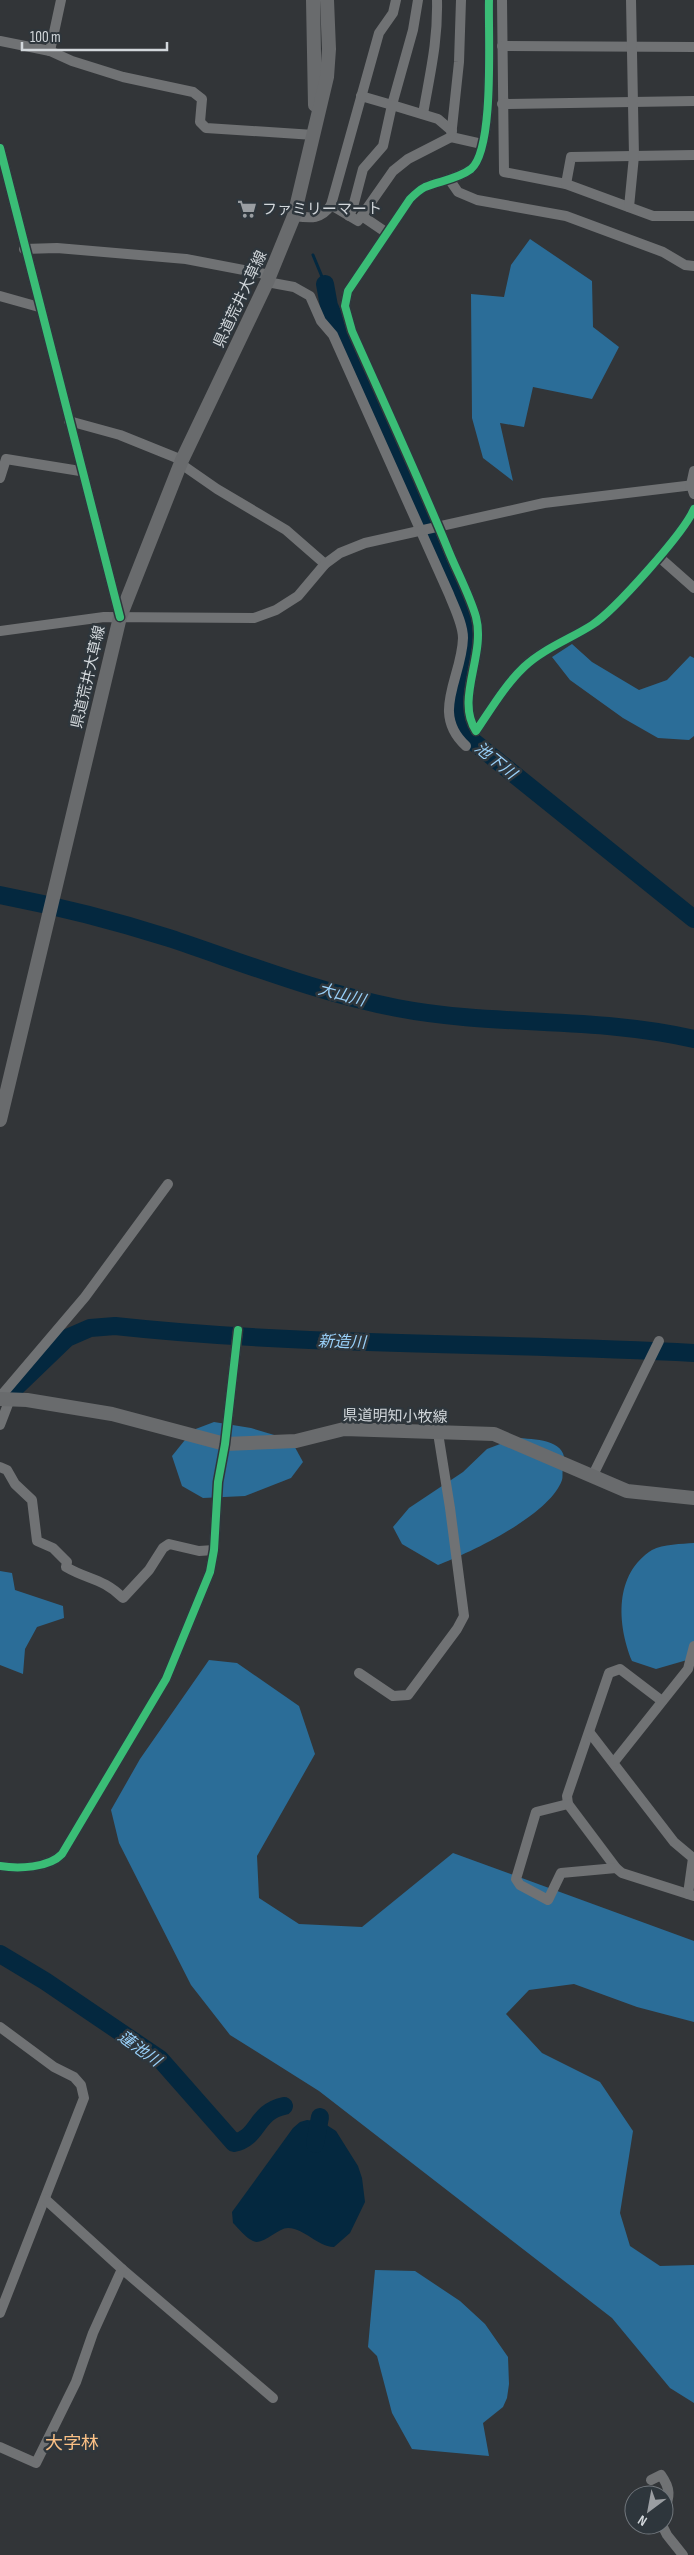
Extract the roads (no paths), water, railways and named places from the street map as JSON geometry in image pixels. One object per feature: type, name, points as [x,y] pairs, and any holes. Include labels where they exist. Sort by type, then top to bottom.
[{"type":"main road","name":"県道荒井大草線","points":[[313,0],[315,128]]},
{"type":"main road","name":"県道荒井大草線","points":[[0,1120],[120,617],[181,462],[268,278],[294,216],[327,77],[329,50],[327,0]]},
{"type":"main road","name":"県道明知小牧線","points":[[3,1398],[28,1400],[112,1414],[225,1444],[296,1441],[344,1430],[494,1434],[627,1491],[694,1498]]},
{"type":"street","points":[[50,51],[61,0]]},
{"type":"street","points":[[294,216],[316,218],[325,214],[331,206],[379,33],[393,13],[396,0]]},
{"type":"street","points":[[349,216],[363,169],[383,146],[392,105],[413,30],[418,0]]},
{"type":"street","points":[[423,114],[433,70],[438,24],[437,0]]},
{"type":"street","points":[[452,134],[459,62],[462,0]]},
{"type":"street","points":[[488,0],[488,104],[480,156],[471,169],[422,188],[410,199],[348,291],[345,306],[352,331],[439,527],[475,616],[479,635],[467,707],[470,721],[476,731],[508,684],[525,666],[555,645],[593,624],[659,556],[689,521],[694,509]]},
{"type":"street","points":[[502,0],[504,172],[566,184],[652,216],[694,216]]},
{"type":"street","points":[[628,207],[634,156],[631,0]]},
{"type":"street","points":[[0,41],[50,51],[72,61],[123,77],[192,92],[202,99],[200,122],[206,128],[315,128]]},
{"type":"street","points":[[502,46],[694,47]]},
{"type":"street","points":[[361,96],[438,119],[452,134],[482,144]]},
{"type":"street","points":[[502,104],[694,101]]},
{"type":"street","points":[[331,206],[358,221],[393,171],[408,159],[452,134]]},
{"type":"street","points":[[0,148],[80,471],[120,617]]},
{"type":"street","points":[[566,184],[571,157],[694,156]]},
{"type":"street","points":[[449,179],[458,192],[477,200],[566,216],[663,252],[685,265],[694,266]]},
{"type":"street","points":[[362,216],[387,233]]},
{"type":"street","points":[[24,249],[57,248],[186,259],[268,278],[294,287],[310,296],[321,321],[333,335],[449,594],[463,638],[451,696],[449,720],[454,733],[466,746]]},
{"type":"street","points":[[0,296],[39,307]]},
{"type":"street","points":[[69,421],[120,435],[181,462],[216,489],[286,530],[325,564]]},
{"type":"street","points":[[0,478],[3,458],[80,471]]},
{"type":"street","points":[[0,632],[95,618],[254,618],[276,610],[298,596],[325,564],[340,554],[365,543],[544,503],[693,488],[694,471]]},
{"type":"street","points":[[659,556],[694,588]]},
{"type":"street","points":[[0,1425],[3,1398],[85,1297],[168,1184]]},
{"type":"street","points":[[0,1866],[17,1867],[41,1864],[56,1860],[62,1854],[174,1664],[210,1572],[214,1550],[218,1482],[225,1444],[238,1330]]},
{"type":"street","points":[[592,1477],[660,1341]]},
{"type":"street","points":[[359,1673],[393,1696],[408,1695],[446,1645],[464,1616],[438,1433]]},
{"type":"street","points":[[0,1468],[7,1470],[15,1484],[32,1500],[37,1541],[62,1556],[67,1562],[66,1567],[80,1576],[103,1581],[123,1598],[149,1570],[163,1548],[169,1544],[199,1550],[214,1550]]},
{"type":"street","points":[[614,1762],[662,1701],[691,1670],[694,1646]]},
{"type":"street","points":[[590,1733],[674,1842],[693,1858],[691,1895],[622,1873],[616,1868],[568,1804],[567,1796],[610,1673],[620,1669],[662,1701]]},
{"type":"street","points":[[568,1804],[536,1812],[516,1879],[520,1885],[548,1900],[561,1873],[616,1868]]},
{"type":"street","points":[[0,2027],[54,2067],[74,2077],[81,2086],[84,2098],[0,2313]]},
{"type":"street","points":[[44,2199],[122,2269],[273,2398]]},
{"type":"street","points":[[0,2447],[36,2463],[76,2382],[93,2333],[122,2269]]},
{"type":"street","points":[[651,2480],[661,2474],[668,2485]]},
{"type":"street","points":[[667,2535],[683,2555]]},
{"type":"waterway","points":[[313,255],[325,284]]},
{"type":"waterway","name":"池下川","points":[[325,284],[329,306],[468,619],[472,653],[459,706],[460,725],[464,734],[694,919]]},
{"type":"waterway","name":"大山川","points":[[0,895],[127,925],[310,986],[368,1002],[434,1014],[620,1027],[694,1039]]},
{"type":"waterway","name":"新造川","points":[[13,1390],[67,1338],[90,1328],[115,1326],[259,1338],[694,1353]]},
{"type":"waterway","name":"蓮池川","points":[[0,1954],[45,1981],[160,2059],[234,2143],[248,2136],[267,2114],[284,2106]]},
{"type":"waterway","name":"蓮池川","points":[[315,2144],[320,2117]]},
{"type":"place","name":"ファミリーマート","points":[[247,209]]},
{"type":"district","name":"大字林","points":[[72,2443]]}]
